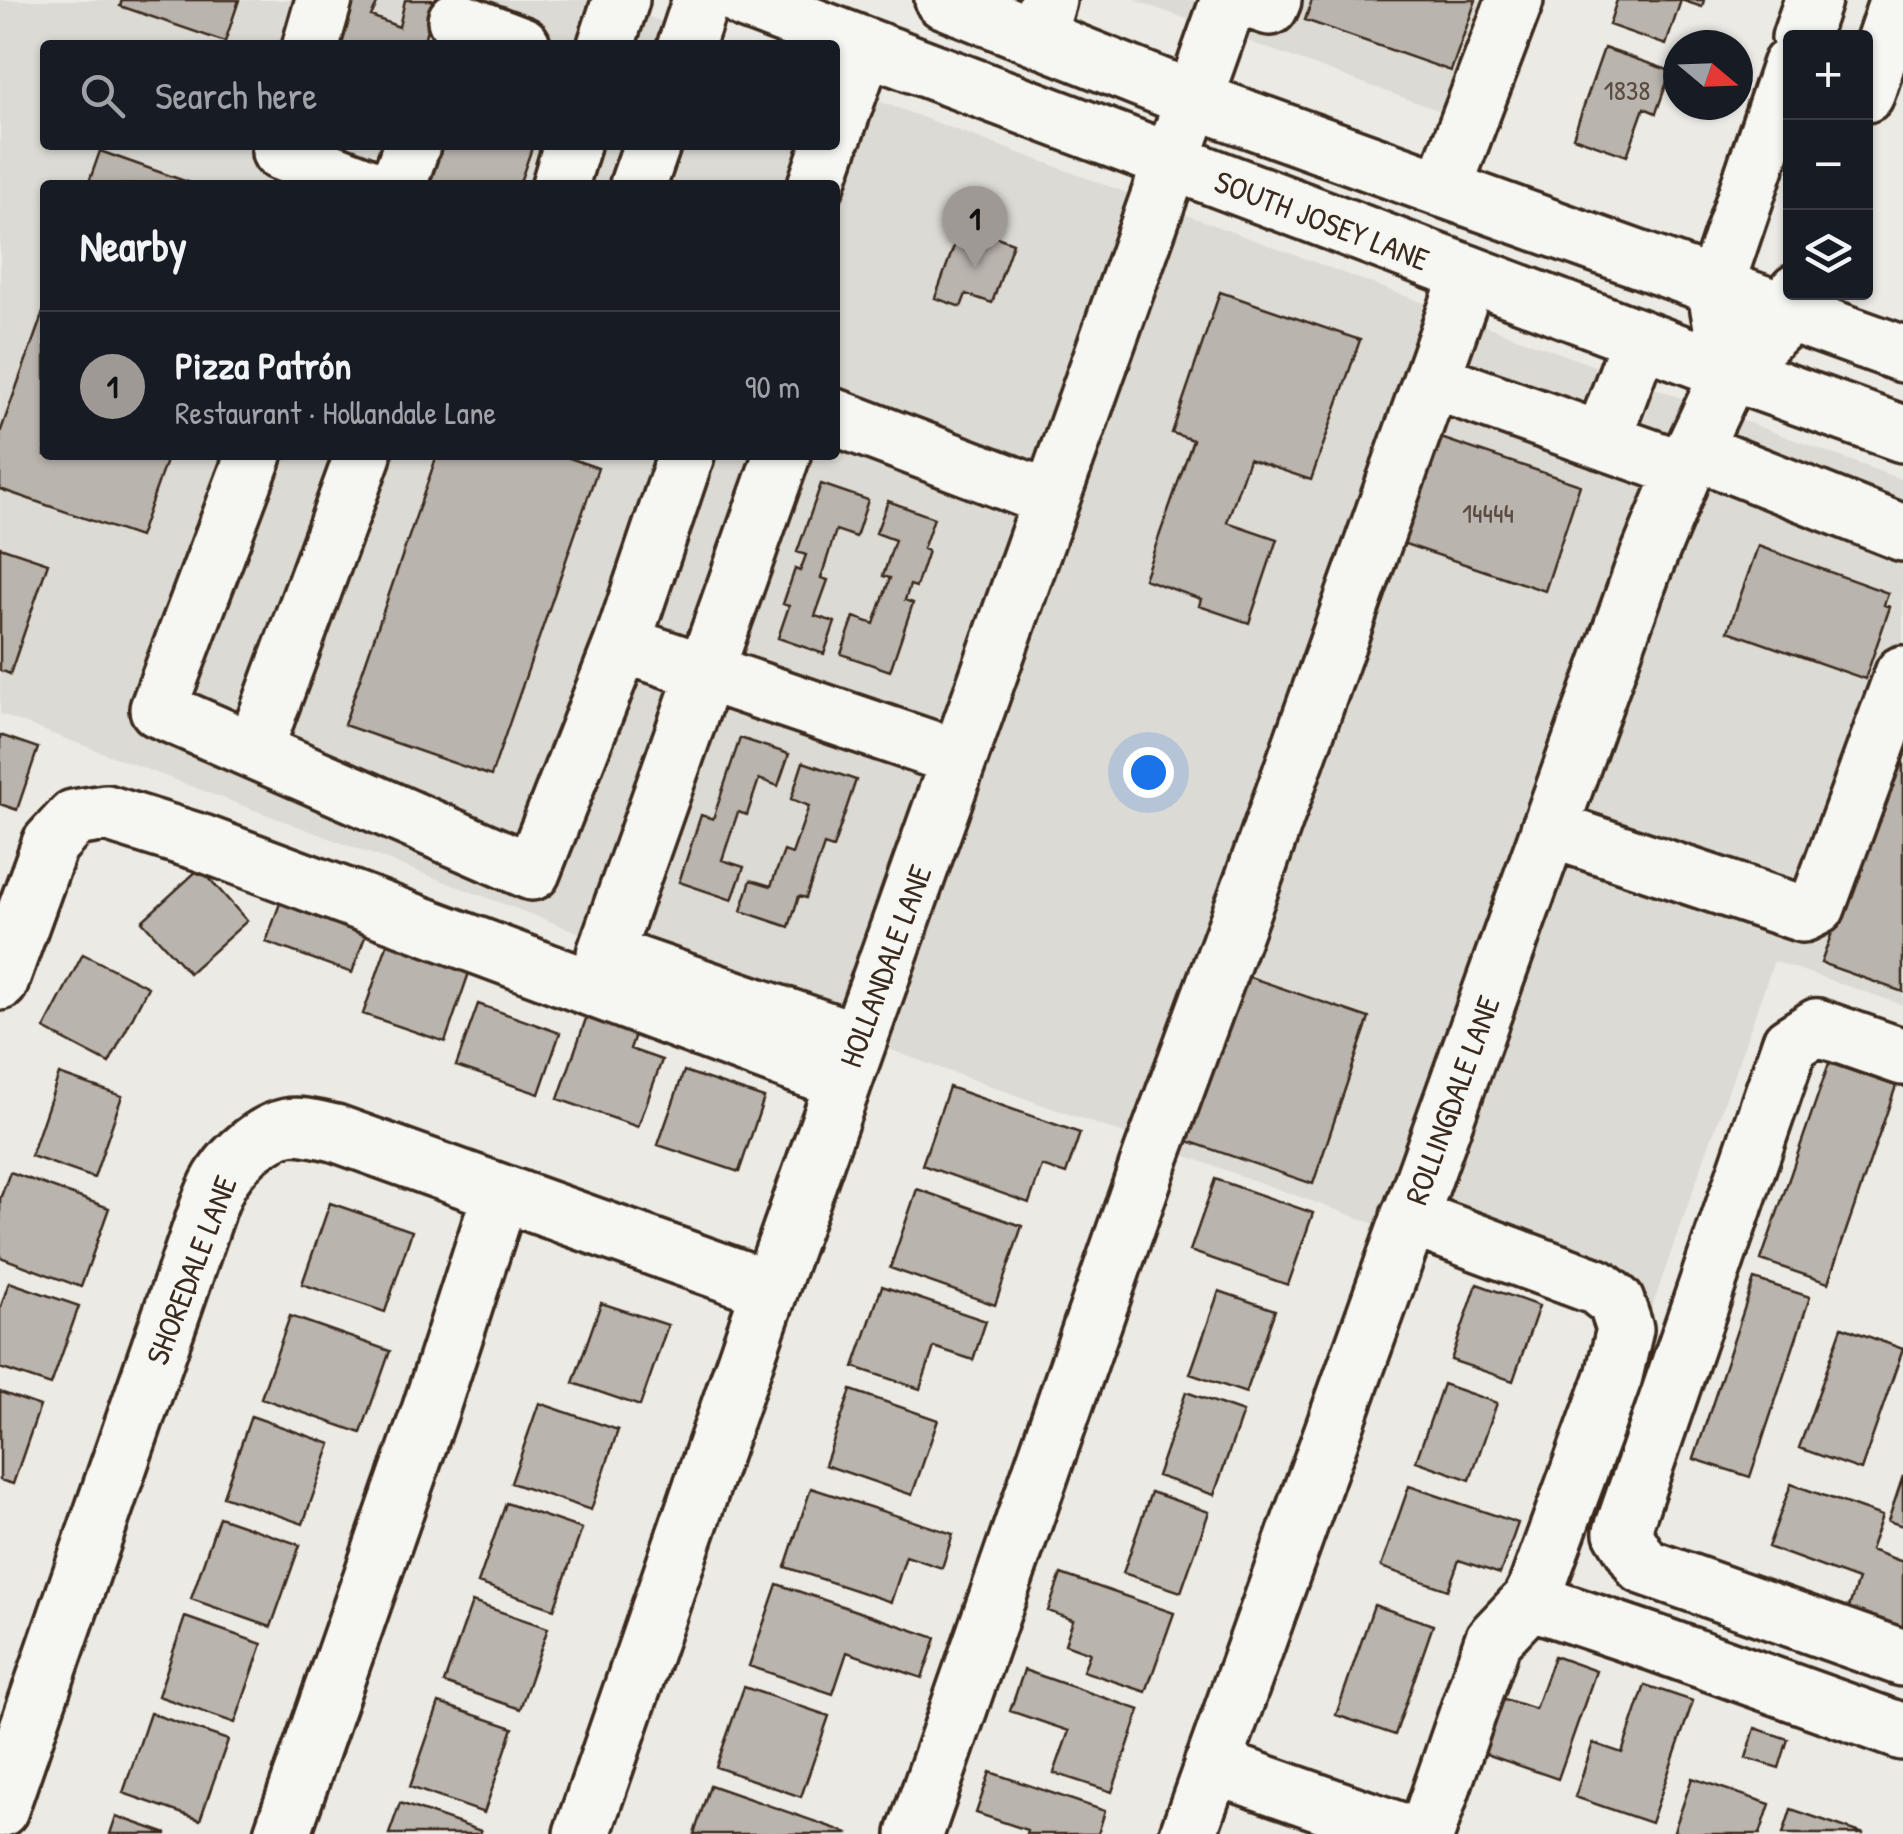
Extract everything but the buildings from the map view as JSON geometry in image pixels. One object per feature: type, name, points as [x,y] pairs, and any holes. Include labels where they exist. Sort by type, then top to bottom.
[{"type":"street","points":[[313,40],[324,0]]},
{"type":"street","points":[[608,40],[621,0]]},
{"type":"street","points":[[688,40],[701,0]]},
{"type":"street","name":"SOUTH JOSEY LANE","points":[[744,0],[1640,339],[1903,434]]},
{"type":"street","name":"SOUTH JOSEY LANE","points":[[943,0],[1043,19],[1192,99],[1715,287],[1793,303],[1903,354]]},
{"type":"street","name":"HOLLANDALE LANE","points":[[582,1834],[770,1290],[1229,0]]},
{"type":"street","points":[[1248,0],[1270,7],[1273,0]]},
{"type":"street","points":[[1443,189],[1516,0]]},
{"type":"street","points":[[1803,30],[1813,0]]},
{"type":"street","points":[[1873,73],[1898,0]]},
{"type":"street","points":[[455,22],[507,40]]},
{"type":"street","points":[[840,118],[865,47]]},
{"type":"street","points":[[1730,372],[1715,287],[1783,87]]},
{"type":"street","points":[[281,150],[352,180]]},
{"type":"street","points":[[400,180],[410,150]]},
{"type":"street","points":[[562,180],[570,150]]},
{"type":"street","points":[[640,180],[650,150]]},
{"type":"street","points":[[818,180],[828,150]]},
{"type":"street","points":[[915,1834],[1146,1172],[1469,274]]},
{"type":"street","points":[[1730,372],[1793,303]]},
{"type":"street","points":[[1602,441],[1640,339]]},
{"type":"street","name":"ROLLINGDALE LANE","points":[[1188,1834],[1642,572],[1730,372]]},
{"type":"street","points":[[1431,380],[1602,441],[1689,460],[1903,532]]},
{"type":"street","points":[[840,419],[1051,499]]},
{"type":"street","points":[[252,460],[158,709],[532,872],[622,644],[684,460]]},
{"type":"street","points":[[254,751],[361,460]]},
{"type":"street","points":[[780,460],[605,954],[851,1062]]},
{"type":"street","points":[[622,644],[958,758]]},
{"type":"street","points":[[1549,829],[1804,914],[1817,907],[1903,674]]},
{"type":"street","points":[[0,982],[50,844],[74,818],[106,814],[851,1062]]},
{"type":"street","points":[[0,888],[4,902],[0,911]]},
{"type":"street","points":[[1903,1056],[1818,1027],[1790,1044],[1622,1532],[1644,1566],[1903,1658]]},
{"type":"street","name":"SHOREDALE LANE","points":[[0,1810],[209,1205],[234,1161],[274,1132],[300,1127],[335,1133],[770,1290]]},
{"type":"street","points":[[282,1834],[501,1193]]},
{"type":"street","points":[[1410,1217],[1597,1287],[1616,1302],[1625,1329],[1614,1376],[1530,1602],[1493,1640],[1426,1834]]},
{"type":"street","points":[[1530,1602],[1655,1642],[1903,1732]]},
{"type":"street","points":[[1212,1765],[1409,1834]]},
{"type":"shaded area","points":[[0,0],[603,0],[711,40],[40,40],[40,150],[840,150],[840,87],[1903,480],[1903,1005],[1774,961],[1647,1321],[915,1059],[0,714]]},
{"type":"shaded area","points":[[1134,0],[1535,0],[1490,129]]},
{"type":"place","name":"Pizza Patrón","points":[[975,268]]}]
